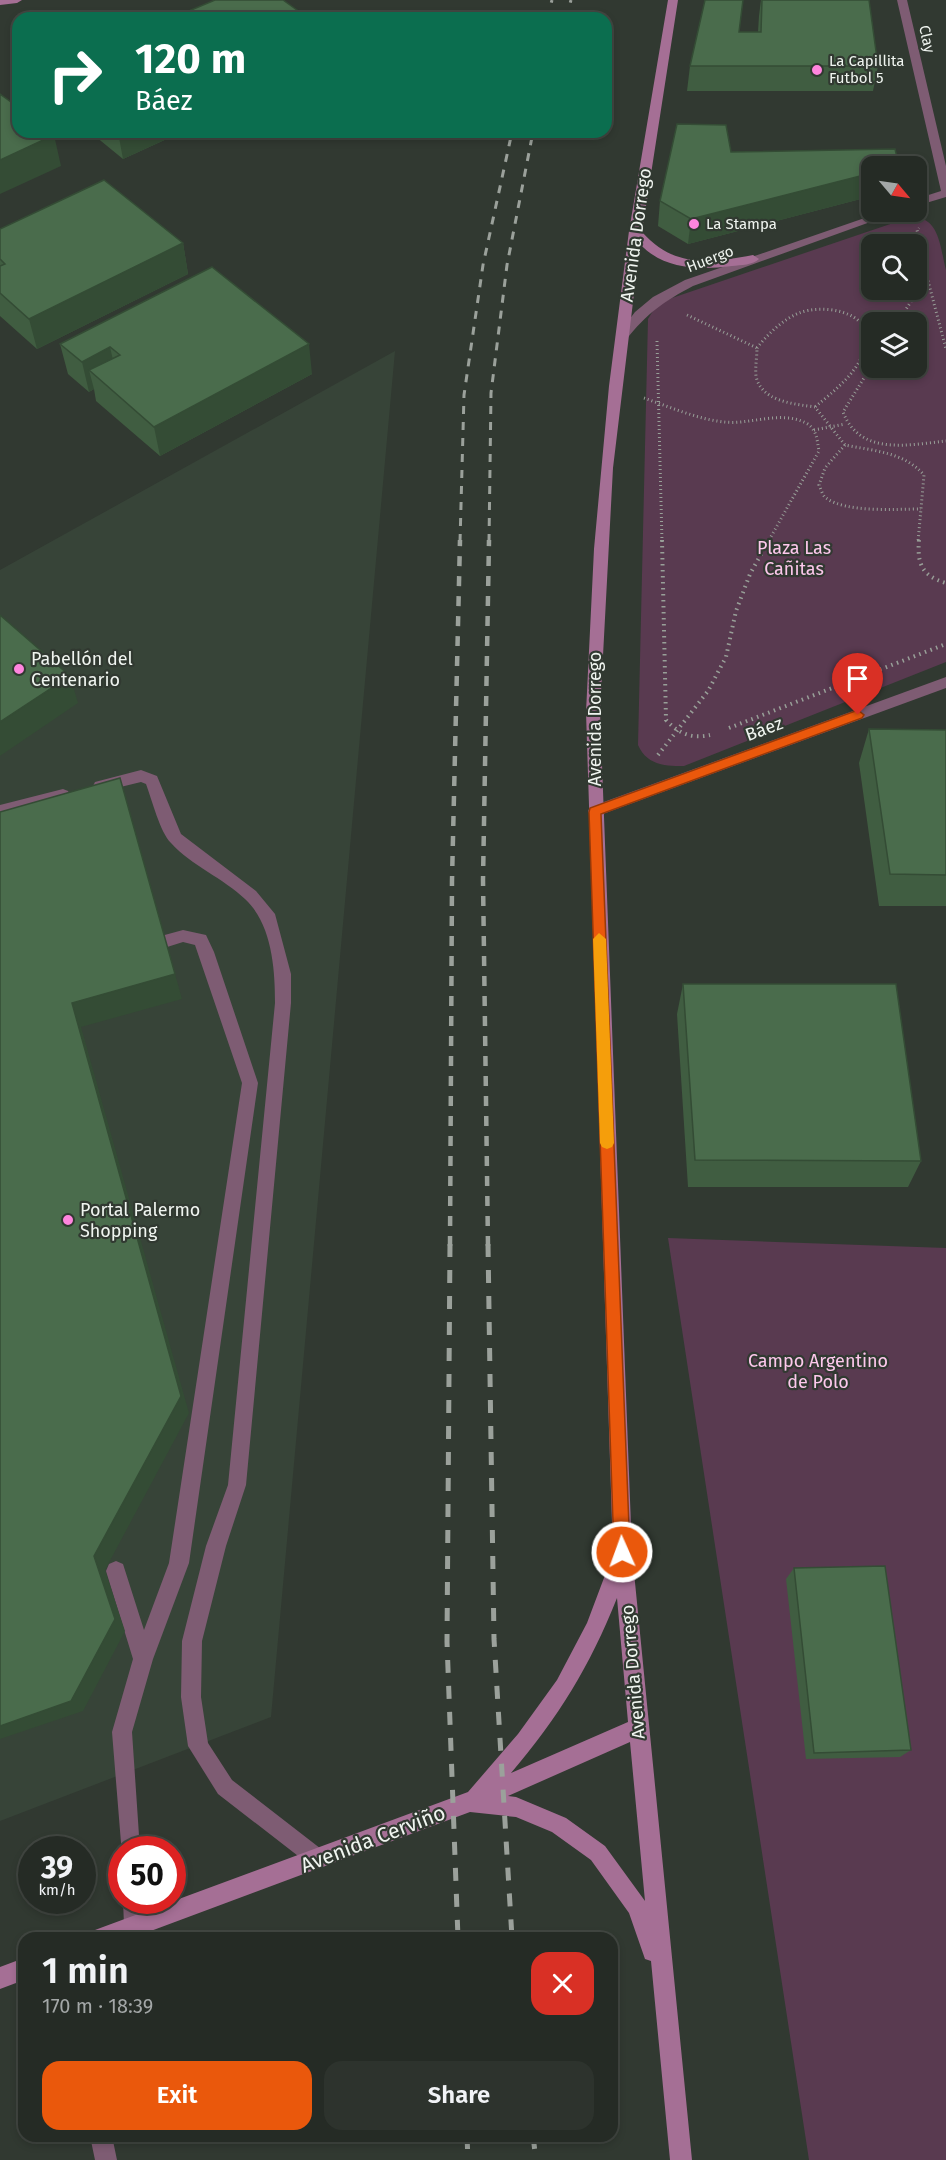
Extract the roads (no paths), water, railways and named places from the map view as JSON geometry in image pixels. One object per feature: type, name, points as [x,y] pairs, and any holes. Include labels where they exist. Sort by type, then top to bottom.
[{"type":"main road","points":[[0,2],[17,0]]},
{"type":"main road","name":"Avenida Dorrego","points":[[674,0],[635,231],[615,388],[597,604],[593,712],[622,1552],[681,2160]]},
{"type":"main road","points":[[635,231],[645,245],[661,256],[683,263],[706,265],[753,259]]},
{"type":"main road","points":[[470,1802],[518,1752],[559,1698],[591,1641],[609,1596],[622,1552]]},
{"type":"main road","name":"Avenida Cerviño","points":[[118,1932],[470,1802],[638,1728]]},
{"type":"main road","points":[[470,1802],[516,1807],[559,1825],[598,1853],[637,1907],[662,1973]]},
{"type":"main road","points":[[0,1978],[18,1971]]},
{"type":"street","name":"Clay","points":[[902,0],[946,192]]},
{"type":"street","points":[[927,199],[946,192]]},
{"type":"street","name":"Huergo","points":[[622,337],[639,315],[657,300],[689,283],[862,222]]},
{"type":"street","name":"Báez","points":[[595,812],[946,682]]},
{"type":"street","points":[[0,811],[141,776],[152,780],[175,838],[192,853],[251,895],[269,918],[283,974],[283,1004],[237,1485],[216,1546],[192,1641],[191,1697],[198,1746],[225,1787],[318,1860]]},
{"type":"street","points":[[129,1836],[122,1732],[143,1659],[179,1563],[250,1083],[200,940],[183,936],[134,950]]},
{"type":"street","points":[[116,1571],[143,1659]]},
{"type":"street","points":[[135,1914],[135,1925]]},
{"type":"street","points":[[102,2142],[106,2160]]},
{"type":"railway","points":[[549,12],[552,0]]},
{"type":"railway","points":[[568,12],[571,0]]},
{"type":"railway","points":[[460,542],[464,395],[483,265],[511,138]]},
{"type":"railway","points":[[489,542],[491,393],[507,265],[532,138]]},
{"type":"railway","points":[[450,1246],[452,880],[460,540]]},
{"type":"railway","points":[[488,1246],[483,880],[489,540]]},
{"type":"railway","points":[[450,1244],[447,1642],[458,1932]]},
{"type":"railway","points":[[488,1244],[494,1639],[512,1932]]},
{"type":"railway","points":[[467,2142],[468,2160]]},
{"type":"railway","points":[[534,2142],[536,2160]]},
{"type":"place","name":"La Capillita Futbol 5","points":[[817,70]]},
{"type":"place","name":"La Stampa","points":[[694,224]]},
{"type":"place","name":"Pabellón del Centenario","points":[[19,669]]},
{"type":"place","name":"Portal Palermo Shopping","points":[[68,1220]]},
{"type":"park label","name":"Plaza Las Cañitas","points":[[794,558]]},
{"type":"park label","name":"Campo Argentino de Polo","points":[[818,1371]]}]
